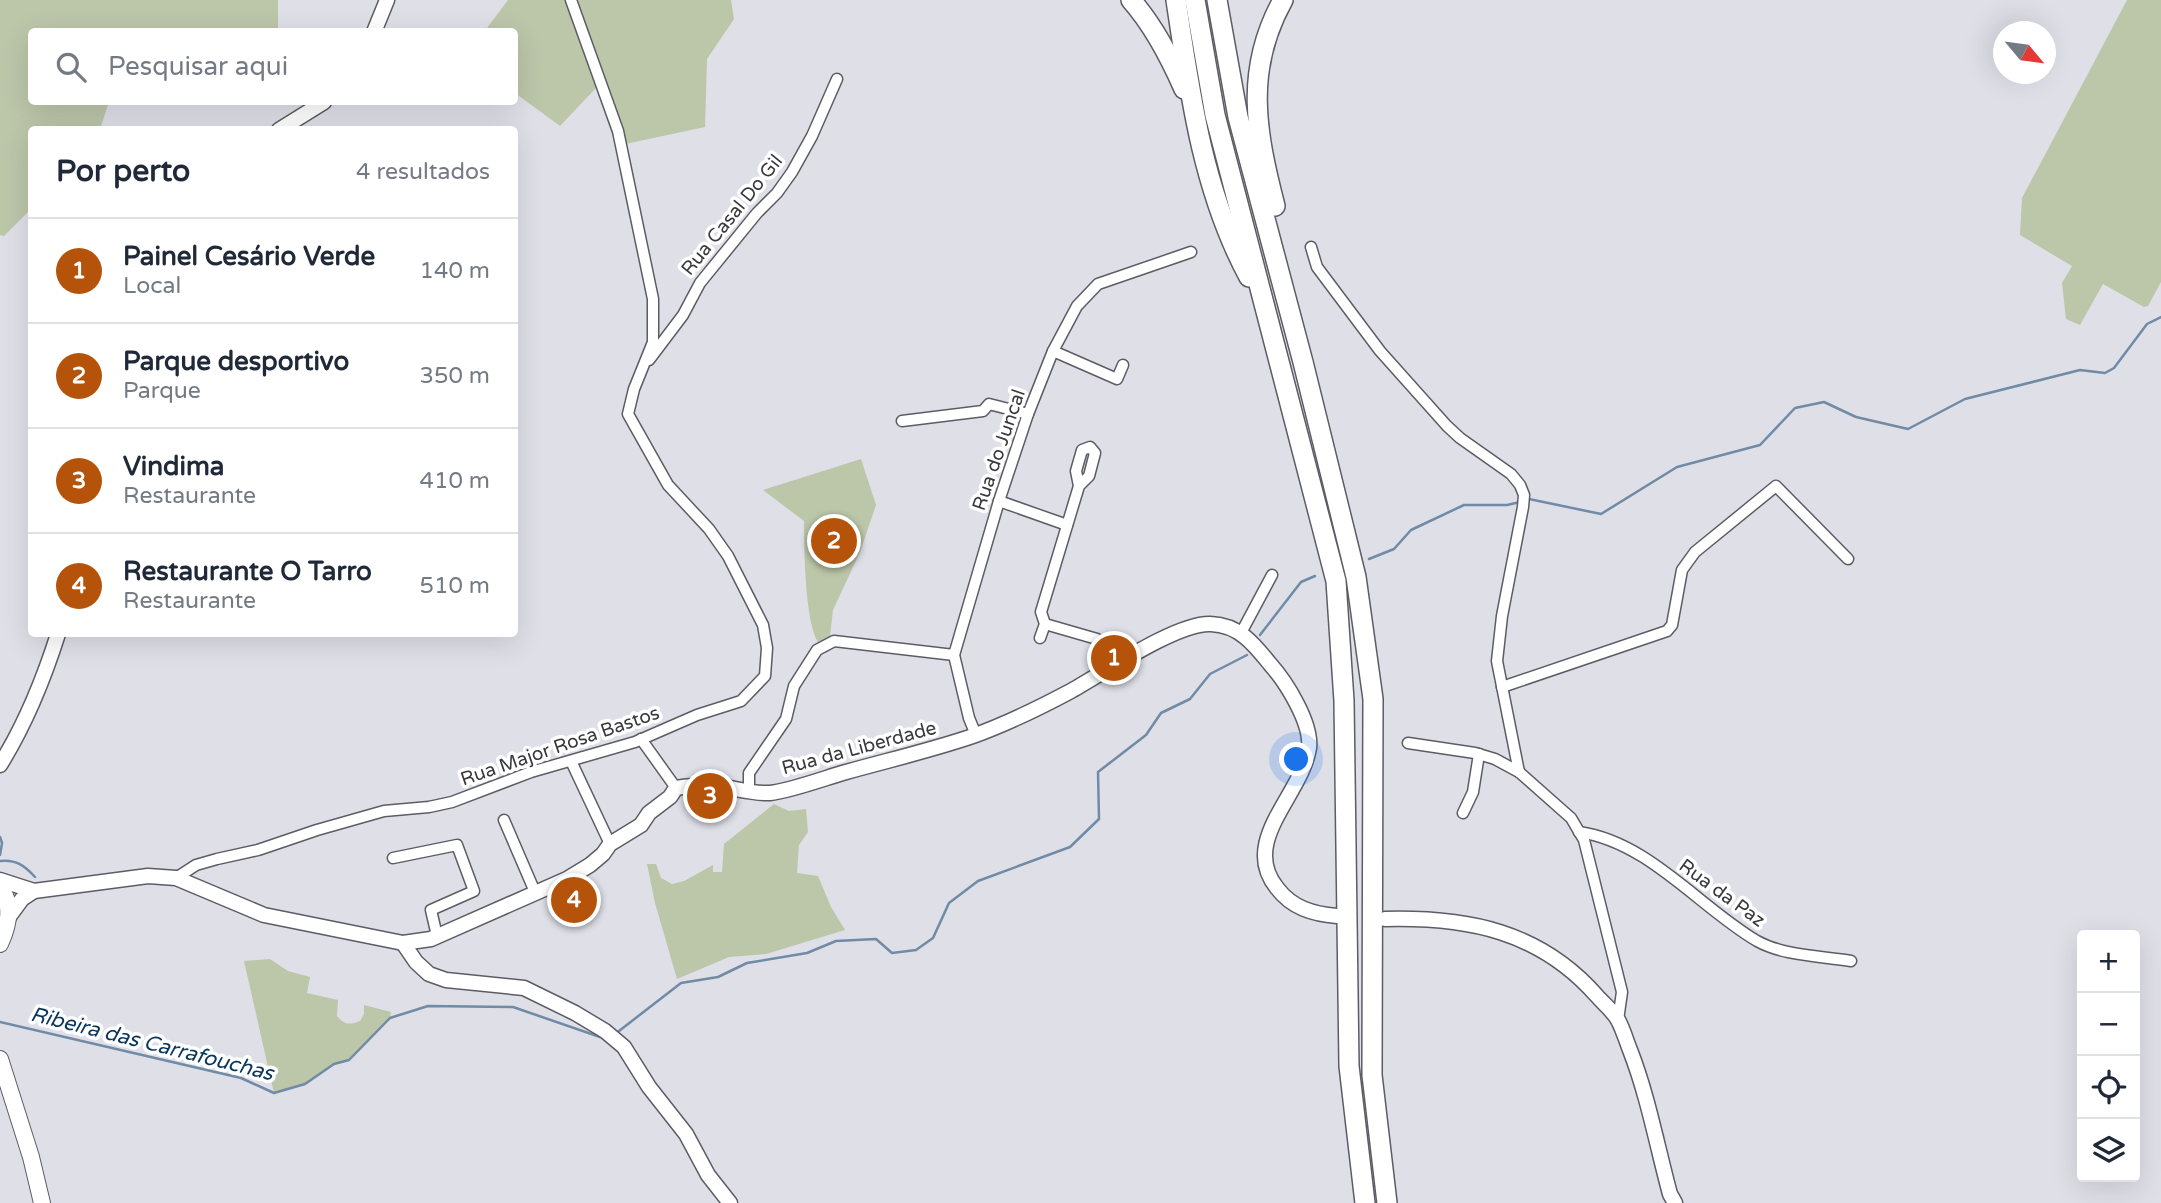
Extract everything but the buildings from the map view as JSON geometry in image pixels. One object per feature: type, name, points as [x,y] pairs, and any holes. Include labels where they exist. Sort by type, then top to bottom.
[{"type":"highway","points":[[1131,0],[1147,18],[1174,66],[1196,118]]},
{"type":"highway","points":[[1176,0],[1208,179],[1233,247],[1265,306]]},
{"type":"highway","points":[[1195,0],[1214,116],[1336,580],[1344,701],[1349,1066],[1365,1203]]},
{"type":"highway","points":[[1217,0],[1238,117],[1356,577],[1373,699],[1372,1075],[1387,1203]]},
{"type":"highway","points":[[1282,286],[1283,240],[1262,155],[1256,94],[1257,73],[1264,44],[1283,0]]},
{"type":"main road","points":[[0,886],[9,909],[8,927],[0,944]]},
{"type":"main road","points":[[0,1059],[31,1157],[42,1203]]},
{"type":"street","points":[[376,28],[387,0]]},
{"type":"street","name":"Rua Major Rosa Bastos","points":[[176,878],[197,865],[217,859],[384,811],[452,802],[531,772],[641,739],[697,715],[741,701],[765,676],[767,648],[763,625],[728,556],[709,529],[668,485],[628,414],[634,389],[653,341],[653,299],[618,131],[570,0]]},
{"type":"street","name":"Rua Casal Do Gil","points":[[644,367],[683,315],[700,283],[792,172],[837,79]]},
{"type":"street","points":[[285,126],[319,105]]},
{"type":"street","points":[[1311,247],[1317,267],[1380,351],[1447,426],[1511,474],[1524,495],[1497,662],[1519,772]]},
{"type":"street","name":"Rua do Juncal","points":[[976,735],[969,718],[954,655],[999,501],[1028,414],[1054,351],[1077,306],[1098,284],[1191,252]]},
{"type":"street","points":[[1054,351],[1115,384],[1123,365]]},
{"type":"street","points":[[902,421],[983,411],[989,404],[1028,414]]},
{"type":"street","points":[[1040,638],[1045,624],[1041,612],[1079,486]]},
{"type":"street","points":[[1502,687],[1667,631],[1672,625],[1682,570],[1695,552],[1776,486],[1848,559]]},
{"type":"street","points":[[999,501],[1067,525]]},
{"type":"street","points":[[1272,575],[1241,633],[1273,667],[1294,699],[1307,730],[1309,746],[1303,769],[1268,832],[1264,856],[1270,879],[1284,898],[1307,911],[1337,916]]},
{"type":"street","points":[[1045,624],[1097,639],[1114,667]]},
{"type":"street","name":"Rua da Liberdade","points":[[676,788],[714,785],[769,793],[976,735],[1056,698],[1172,633],[1209,624],[1241,633]]},
{"type":"street","points":[[0,765],[12,745],[57,637]]},
{"type":"street","points":[[748,790],[749,773],[786,719],[794,686],[817,650],[834,641],[954,655]]},
{"type":"street","points":[[0,880],[34,891],[148,876],[176,878],[264,915],[403,943],[437,936],[567,878],[590,865],[604,854],[610,844],[641,825],[649,813],[670,797],[676,788],[641,739]]},
{"type":"street","points":[[1408,743],[1495,759],[1519,772],[1571,818],[1584,841],[1622,992],[1618,1020]]},
{"type":"street","points":[[1463,813],[1473,792],[1479,754]]},
{"type":"street","points":[[571,761],[610,844]]},
{"type":"street","points":[[504,820],[535,892]]},
{"type":"street","name":"Rua da Paz","points":[[1579,832],[1594,834],[1617,843],[1673,877],[1757,941],[1777,950],[1851,961]]},
{"type":"street","points":[[393,858],[457,845],[474,891],[431,910],[437,936]]},
{"type":"street","points":[[8,918],[22,899],[34,891]]},
{"type":"street","points":[[1385,919],[1477,924],[1524,940],[1553,955],[1583,980],[1618,1020],[1636,1066],[1675,1203]]},
{"type":"street","points":[[403,943],[416,962],[429,974],[446,980],[524,988],[605,1031],[624,1047],[656,1096],[686,1134],[708,1175],[730,1203]]},
{"type":"green space","points":[[0,0],[278,0],[278,28],[28,28],[28,105],[108,105],[101,126],[28,126],[28,212],[4,236],[0,235]]},
{"type":"green space","points":[[508,0],[731,0],[734,19],[707,59],[705,127],[616,146],[596,88],[560,126],[518,95],[518,28],[487,28]]},
{"type":"green space","points":[[2127,0],[2161,0],[2161,282],[2148,306],[2144,307],[2103,284],[2080,325],[2066,319],[2062,283],[2072,266],[2020,235],[2022,198]]},
{"type":"green space","points":[[861,459],[876,505],[860,552],[833,610],[830,636],[819,643],[814,634],[808,604],[804,521],[763,490]]},
{"type":"green space","points":[[774,804],[789,811],[806,809],[808,832],[799,845],[797,873],[818,876],[831,907],[845,930],[766,954],[729,957],[677,979],[655,903],[647,864],[656,864],[661,878],[672,884],[684,881],[713,865],[713,872],[722,872],[724,844]]},
{"type":"green space","points":[[270,959],[288,971],[310,977],[307,993],[338,1000],[337,1016],[345,1023],[360,1021],[364,1014],[364,1005],[391,1012],[390,1018],[349,1060],[334,1064],[305,1084],[274,1093],[244,961]]},
{"type":"waterway","name":"Ribeira das Carrafouchas","points":[[1529,499],[1601,514],[1677,467],[1760,445],[1795,408],[1824,402],[1856,417],[1908,429],[1965,399],[2080,370],[2105,373],[2114,368],[2147,324],[2161,317]]},
{"type":"waterway","name":"Ribeira das Carrafouchas","points":[[1369,559],[1394,549],[1411,530],[1464,505],[1507,505],[1520,502]]},
{"type":"waterway","name":"Ribeira das Carrafouchas","points":[[1260,635],[1301,582],[1315,576]]},
{"type":"waterway","name":"Ribeira das Carrafouchas","points":[[619,1031],[681,983],[718,977],[747,963],[807,953],[836,941],[876,939],[892,953],[916,950],[933,938],[949,903],[978,881],[1070,847],[1099,819],[1098,772],[1146,735],[1161,713],[1190,699],[1210,674],[1247,655]]},
{"type":"waterway","points":[[0,837],[0,855]]},
{"type":"waterway","points":[[0,861],[20,864],[35,877]]},
{"type":"waterway","name":"Ribeira das Carrafouchas","points":[[0,1022],[241,1078],[274,1093],[305,1084],[334,1064],[349,1060],[390,1018],[428,1006],[513,1007],[600,1037]]},
{"type":"place","name":"Parque desportivo","points":[[834,541]]},
{"type":"place","name":"Painel Cesário Verde","points":[[1114,658]]},
{"type":"place","name":"Vindima","points":[[710,796]]},
{"type":"place","name":"Restaurante O Tarro","points":[[574,900]]}]
